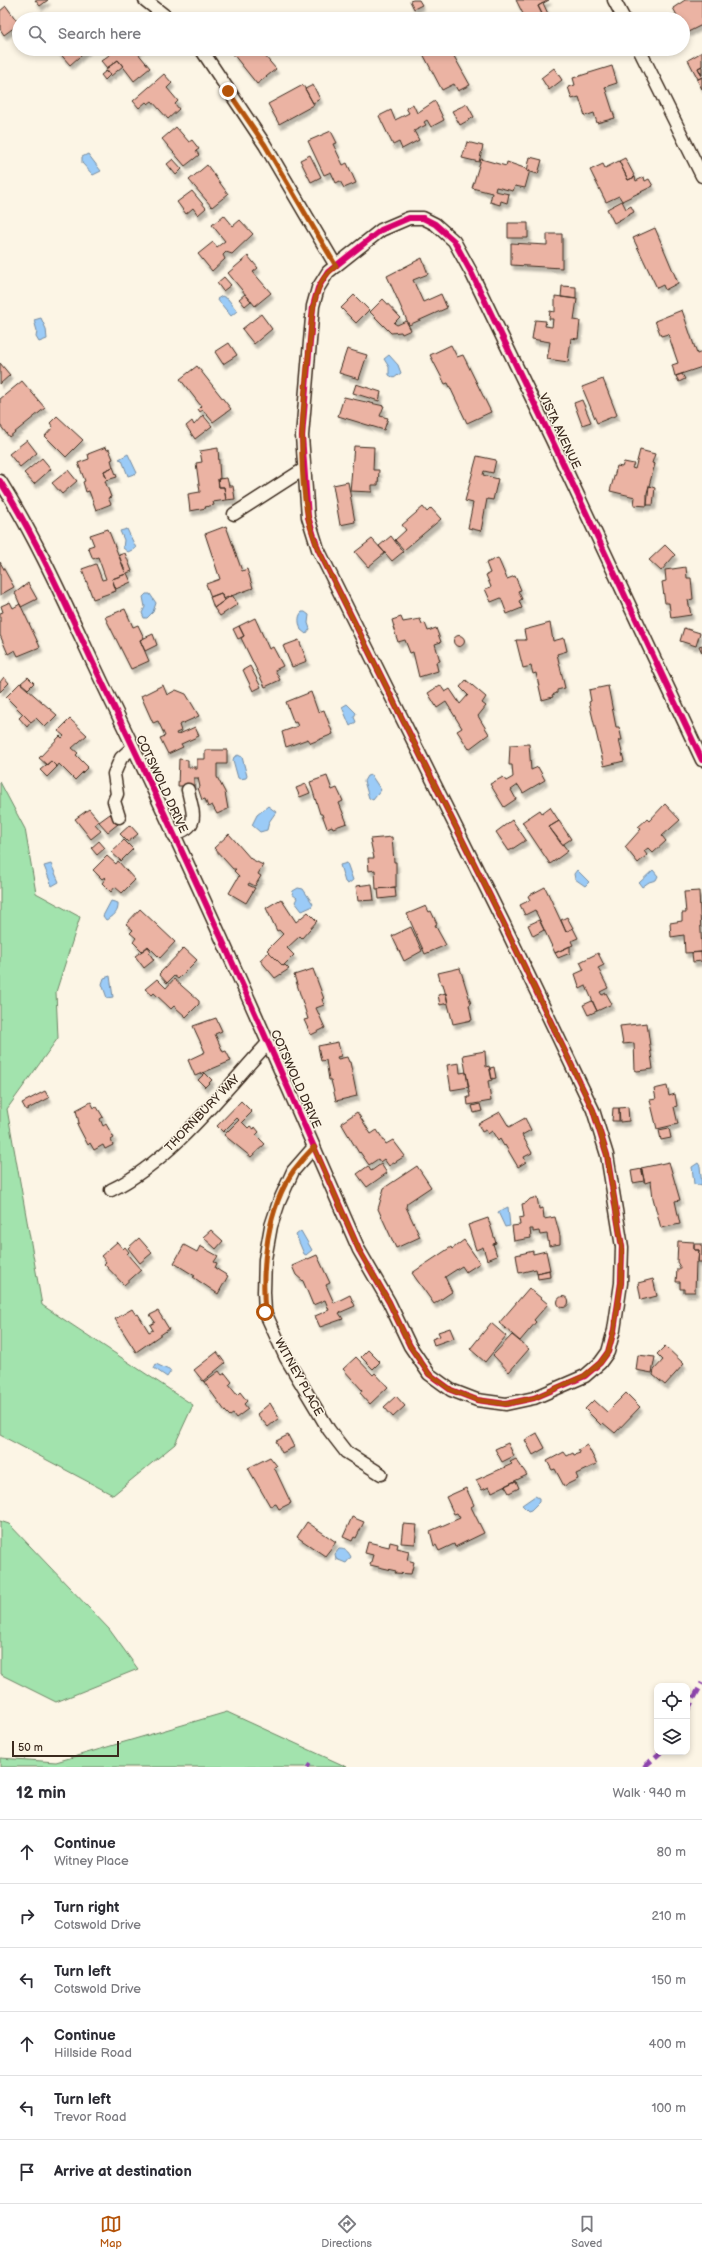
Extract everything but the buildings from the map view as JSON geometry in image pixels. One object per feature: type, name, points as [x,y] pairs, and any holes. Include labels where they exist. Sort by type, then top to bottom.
[{"type":"street","points":[[145,0],[160,12]]},
{"type":"street","points":[[614,0],[620,12]]},
{"type":"street","points":[[206,56],[265,145],[336,266]]},
{"type":"street","points":[[642,56],[702,176]]},
{"type":"street","name":"VISTA AVENUE","points":[[304,469],[303,428],[313,306],[318,288],[328,272],[381,230],[409,218],[422,218],[435,224],[454,241],[471,272],[549,433],[702,760]]},
{"type":"street","points":[[234,514],[304,469]]},
{"type":"street","name":"COTSWOLD DRIVE","points":[[0,481],[16,505],[133,747],[268,1043],[359,1250],[389,1302],[410,1346],[429,1374],[451,1390],[477,1400],[506,1404],[534,1398],[584,1376],[600,1363],[608,1352],[614,1330],[621,1283],[622,1247],[607,1155],[593,1110],[567,1053],[318,549],[308,517],[304,469]]},
{"type":"street","points":[[119,817],[114,801],[117,794],[114,774],[121,758],[133,747]]},
{"type":"street","points":[[173,834],[184,832],[191,825],[194,817],[188,790]]},
{"type":"street","name":"THORNBURY WAY","points":[[110,1190],[140,1173],[189,1129],[268,1043]]},
{"type":"street","name":"WITNEY PLACE","points":[[314,1147],[293,1171],[279,1202],[271,1226],[265,1259],[265,1312],[286,1358],[329,1430],[346,1452],[381,1474]]},
{"type":"green space","points":[[0,782],[25,829],[36,893],[80,917],[56,992],[58,1038],[7,1109],[42,1305],[193,1405],[175,1444],[113,1495],[0,1435]]},
{"type":"green space","points":[[0,1521],[9,1524],[109,1629],[138,1669],[56,1702],[0,1674]]},
{"type":"green space","points":[[227,1712],[347,1767],[0,1767],[0,1758],[56,1762]]},
{"type":"water","points":[[88,154],[101,171],[93,175],[82,163],[82,157]]},
{"type":"water","points":[[222,296],[228,299],[237,311],[231,316],[217,299]]},
{"type":"water","points":[[41,318],[46,329],[47,339],[39,342],[36,337],[37,331],[34,320]]},
{"type":"water","points":[[389,355],[398,365],[401,373],[394,378],[389,375],[389,367],[384,359]]},
{"type":"water","points":[[128,454],[137,473],[128,476],[122,460],[119,459]]},
{"type":"water","points":[[127,529],[136,548],[128,552],[123,548],[124,540],[120,531]]},
{"type":"water","points":[[146,594],[150,594],[156,603],[153,612],[147,618],[144,618],[142,613],[145,607],[143,597]]},
{"type":"water","points":[[302,612],[309,615],[308,623],[310,629],[306,634],[301,630],[299,623],[299,616]]},
{"type":"water","points":[[347,704],[356,713],[354,717],[356,722],[350,726],[342,707]]},
{"type":"water","points":[[238,755],[242,757],[247,776],[246,778],[238,778],[233,760],[234,757]]},
{"type":"water","points":[[371,775],[381,790],[373,800],[369,798],[364,781],[367,776]]},
{"type":"water","points":[[268,806],[276,812],[269,822],[267,830],[260,832],[252,825],[257,815]]},
{"type":"water","points":[[347,863],[353,880],[348,884],[345,882],[340,865]]},
{"type":"water","points":[[51,864],[59,882],[52,886],[44,866]]},
{"type":"water","points":[[577,870],[589,882],[585,886],[575,879],[574,874]]},
{"type":"water","points":[[653,870],[658,876],[656,880],[649,882],[642,887],[639,883]]},
{"type":"water","points":[[298,888],[303,889],[313,904],[311,907],[302,911],[295,902],[297,898],[292,894],[293,891]]},
{"type":"water","points":[[111,901],[118,903],[118,909],[113,916],[106,920],[103,916]]},
{"type":"water","points":[[110,976],[113,997],[107,998],[102,984],[104,978]]},
{"type":"water","points":[[698,1163],[700,1166],[702,1186],[694,1184],[692,1167]]},
{"type":"water","points":[[508,1207],[510,1226],[505,1227],[498,1212]]},
{"type":"water","points":[[301,1231],[312,1250],[306,1255],[304,1254],[296,1235]]},
{"type":"water","points":[[156,1364],[171,1371],[167,1377],[154,1368]]},
{"type":"water","points":[[535,1496],[539,1498],[539,1502],[528,1511],[522,1505]]},
{"type":"water","points":[[339,1549],[343,1549],[349,1553],[351,1557],[346,1563],[336,1559],[335,1554]]},
{"type":"marked path","points":[[690,1705],[702,1683]]},
{"type":"marked path","points":[[644,1767],[658,1755]]},
{"type":"cycle path","points":[[0,481],[32,536],[147,776],[240,979],[359,1250],[389,1302],[410,1346],[429,1374],[451,1390],[477,1400],[506,1404],[534,1398],[585,1376],[600,1363],[608,1352],[614,1330],[621,1283],[622,1247],[607,1155],[593,1110],[503,922],[318,549],[308,517],[302,436],[313,306],[318,288],[328,272],[381,230],[409,218],[423,218],[435,224],[454,241],[471,272],[552,440],[702,760]]},
{"type":"route","points":[[228,91],[265,145],[294,193],[329,257],[336,266],[328,272],[318,288],[313,306],[302,436],[308,517],[318,549],[443,804],[503,922],[593,1110],[607,1155],[622,1247],[621,1283],[614,1330],[608,1352],[600,1363],[584,1376],[534,1398],[506,1404],[477,1400],[451,1390],[429,1374],[410,1346],[389,1302],[359,1250],[314,1147],[293,1171],[279,1202],[271,1226],[265,1259],[265,1312]]}]
